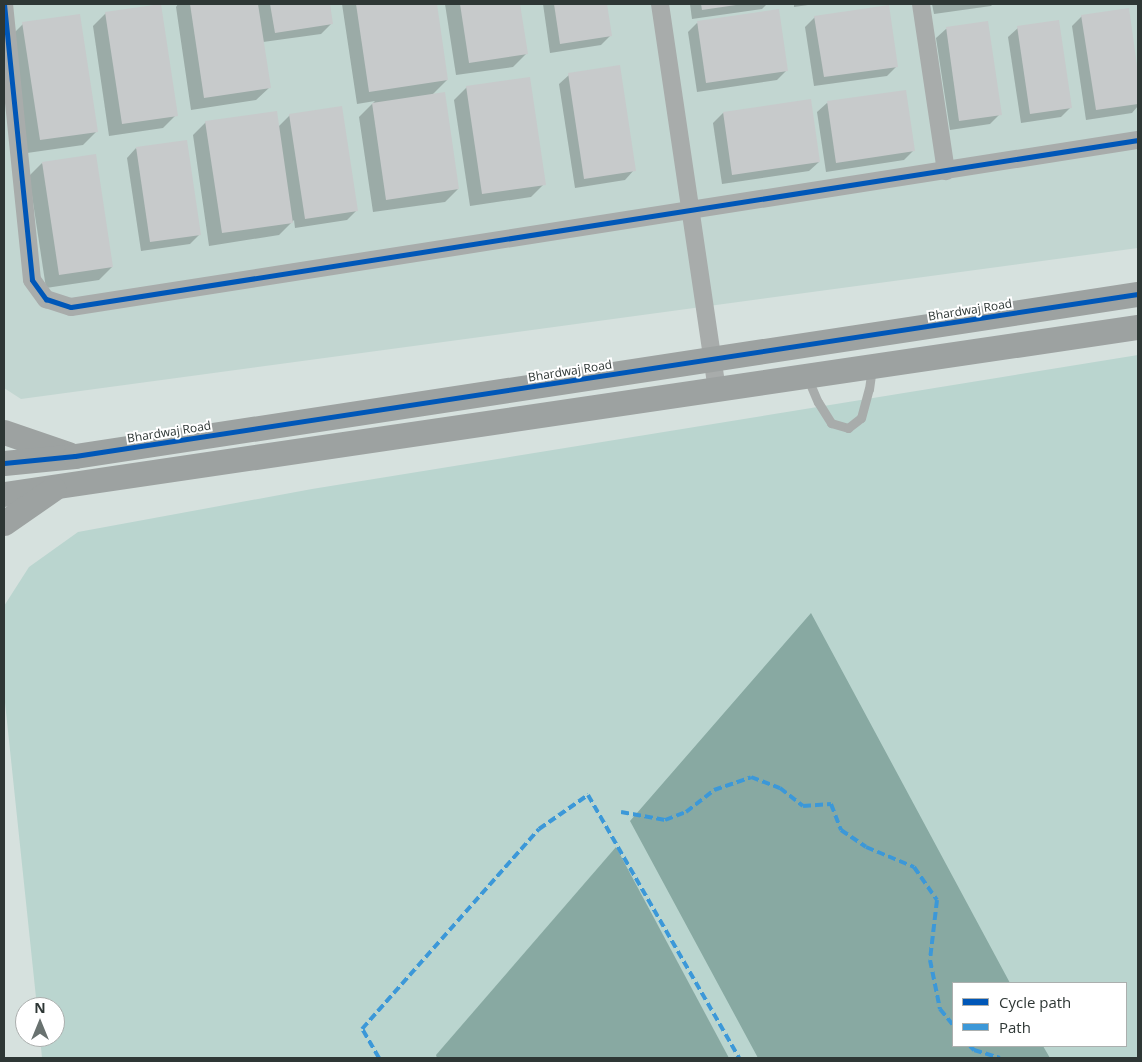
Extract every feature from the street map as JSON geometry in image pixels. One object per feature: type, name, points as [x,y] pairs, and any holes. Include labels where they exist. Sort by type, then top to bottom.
[{"type":"street","points":[[4,4],[32,280],[46,299],[71,307],[691,212],[1138,140]]},
{"type":"street","points":[[660,4],[718,391]]},
{"type":"street","points":[[921,4],[946,171]]},
{"type":"street","name":"Bhardwaj Road","points":[[4,463],[75,456],[1138,294]]},
{"type":"street","points":[[4,494],[718,391],[1138,327]]},
{"type":"street","points":[[4,432],[75,456]]},
{"type":"street","points":[[4,523],[59,485]]},
{"type":"lane","points":[[807,377],[830,423],[848,428],[861,418],[872,367]]},
{"type":"shaded area","points":[[4,4],[1138,4],[1138,248],[21,399],[4,388]]},
{"type":"shaded area","points":[[1138,355],[1138,1058],[42,1058],[41,1047],[65,1047],[65,997],[36,997],[4,693],[4,606],[29,567],[78,532],[312,489]]},
{"type":"shaded area","points":[[811,613],[1009,982],[952,982],[952,1047],[1044,1047],[1050,1058],[758,1058],[630,821]]},
{"type":"shaded area","points":[[616,847],[729,1058],[437,1058],[436,1055]]},
{"type":"building","points":[[161,4],[178,116],[122,124],[105,12]]},
{"type":"building","points":[[190,4],[258,4],[271,88],[204,98]]},
{"type":"building","points":[[270,4],[330,4],[333,24],[275,33]]},
{"type":"building","points":[[356,4],[437,4],[448,80],[369,92]]},
{"type":"building","points":[[460,4],[520,4],[528,54],[469,63]]},
{"type":"building","points":[[554,4],[607,4],[612,36],[560,44]]},
{"type":"building","points":[[701,4],[736,4],[736,5],[702,10]]},
{"type":"building","points":[[889,5],[898,67],[824,77],[814,16]]},
{"type":"building","points":[[1129,8],[1138,73],[1138,104],[1096,110],[1081,15]]},
{"type":"building","points":[[779,9],[788,71],[706,83],[697,21]]},
{"type":"building","points":[[80,14],[98,132],[40,140],[22,22]]},
{"type":"building","points":[[1059,20],[1072,108],[1030,114],[1017,26]]},
{"type":"building","points":[[988,21],[1002,115],[959,121],[946,27]]},
{"type":"building","points":[[620,65],[636,171],[584,179],[568,73]]},
{"type":"building","points":[[530,77],[546,185],[482,194],[466,86]]},
{"type":"building","points":[[906,90],[915,151],[836,163],[827,101]]},
{"type":"building","points":[[445,92],[459,189],[386,200],[372,103]]},
{"type":"building","points":[[811,99],[820,162],[732,175],[723,112]]},
{"type":"building","points":[[342,106],[358,211],[305,219],[289,114]]},
{"type":"building","points":[[277,111],[293,223],[222,233],[205,121]]},
{"type":"building","points":[[187,140],[201,235],[150,242],[136,147]]},
{"type":"building","points":[[96,154],[113,267],[59,275],[42,162]]},
{"type":"marked path","points":[[621,812],[665,820],[686,812],[714,790],[751,777],[780,788],[803,806],[831,804],[841,830],[866,847],[914,867],[937,900],[930,960],[940,1009],[952,1024]]},
{"type":"marked path","points":[[379,1058],[362,1029],[539,829],[588,795],[739,1058]]},
{"type":"marked path","points":[[971,1047],[974,1050],[1000,1058]]},
{"type":"cycle path","points":[[4,4],[32,280],[46,299],[71,307],[1138,140]]},
{"type":"cycle path","points":[[4,463],[75,456],[1138,294]]}]
